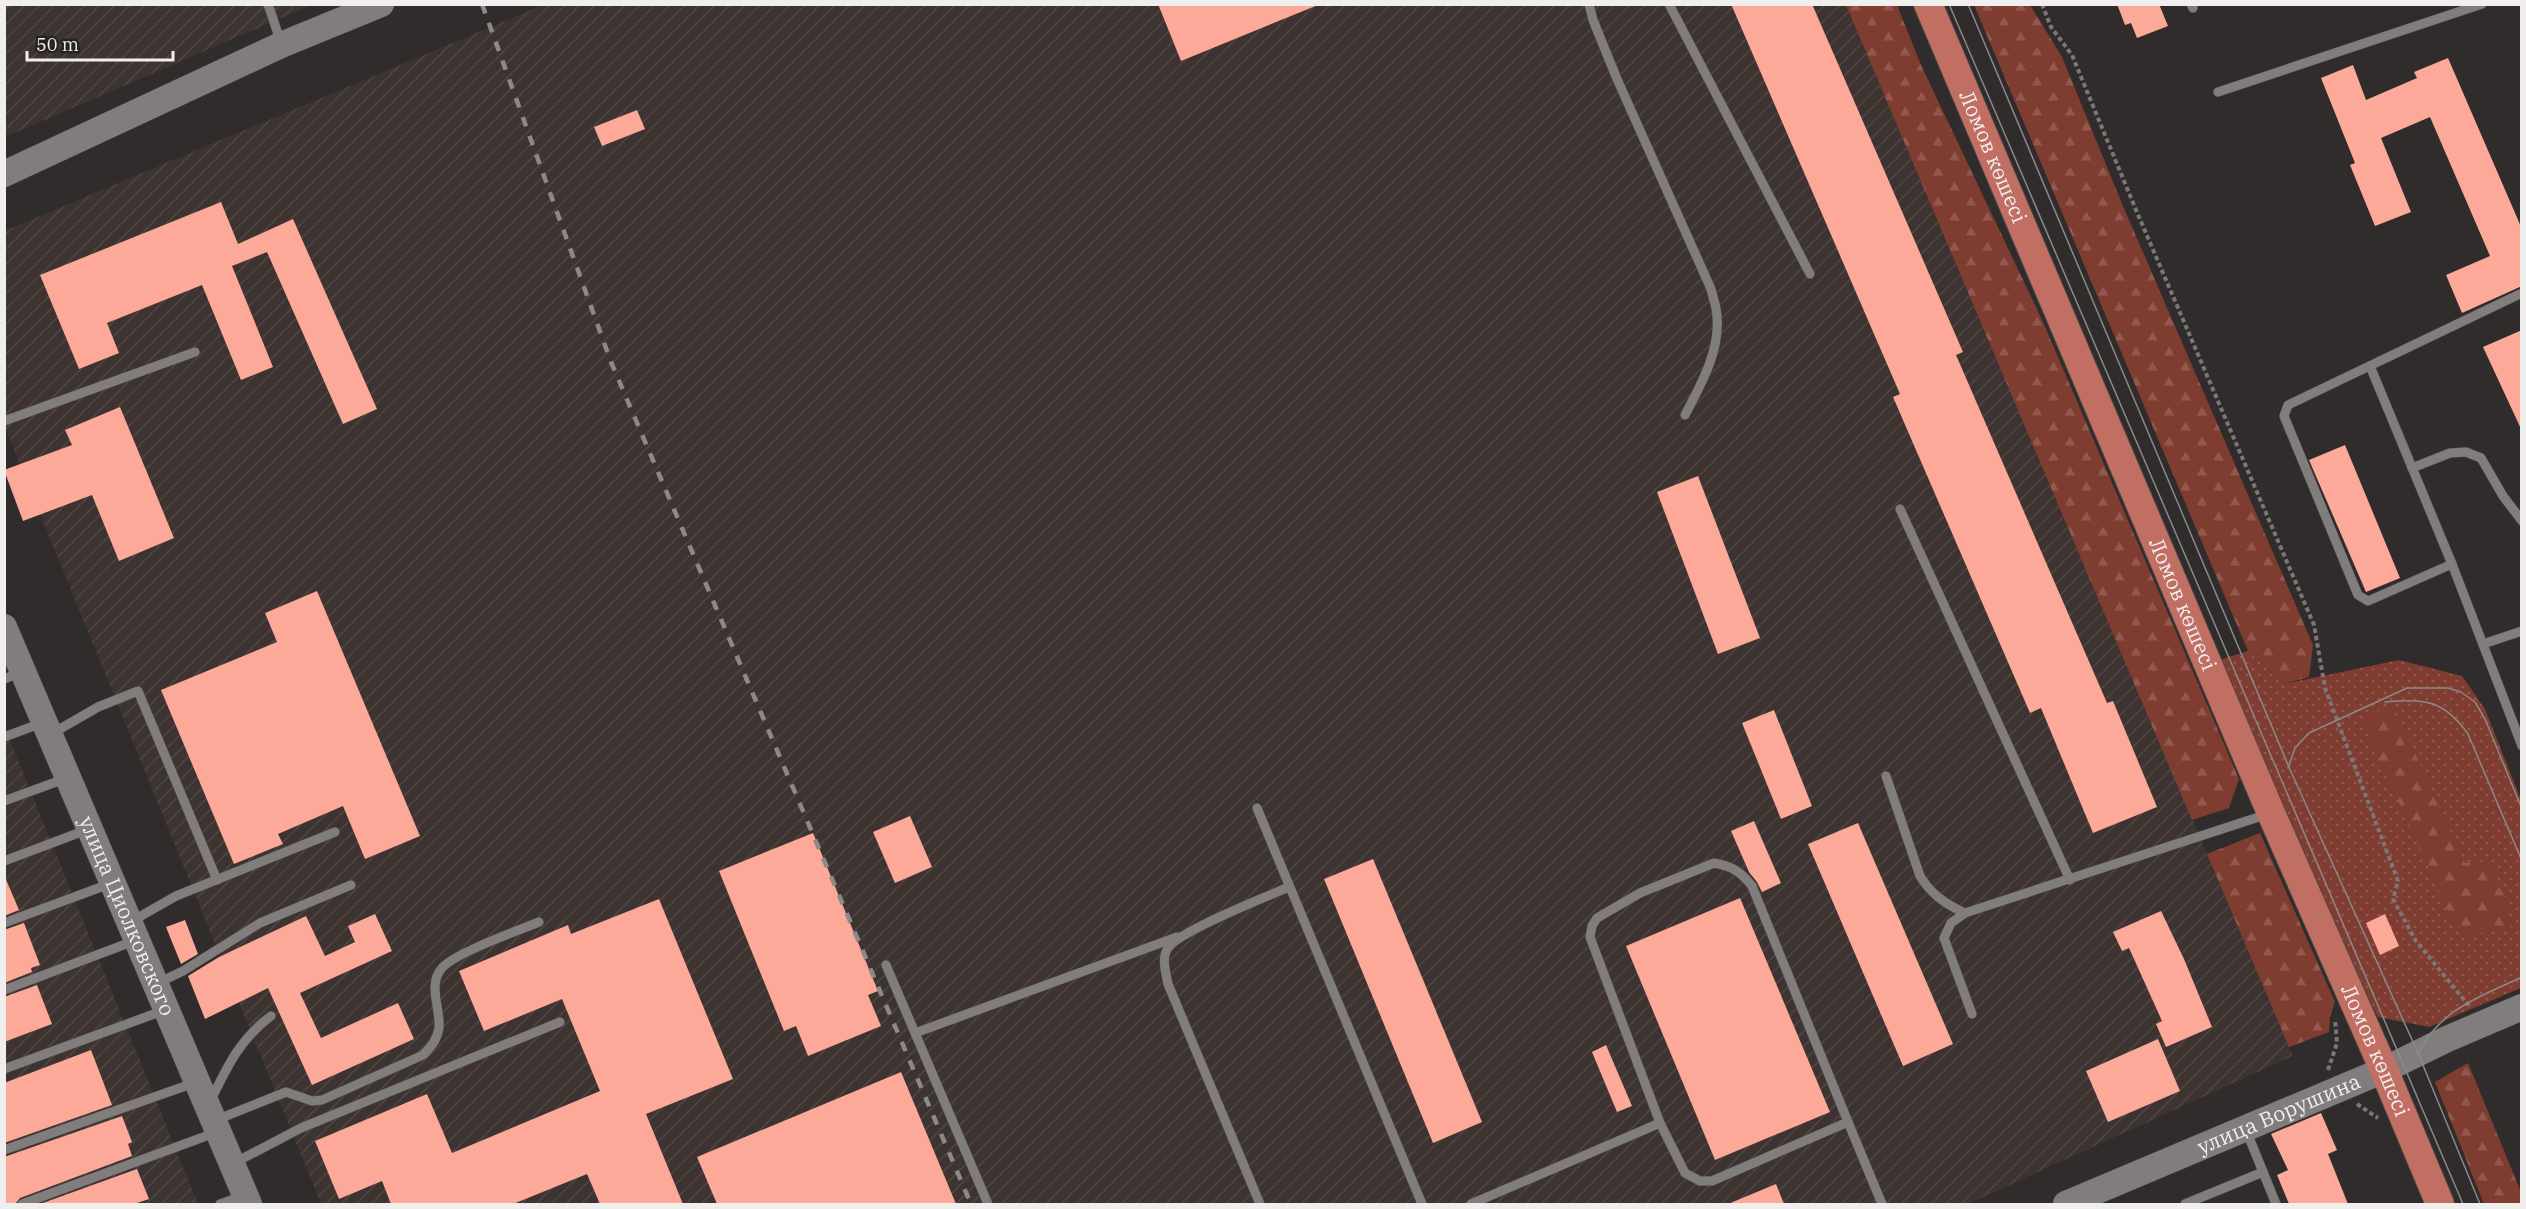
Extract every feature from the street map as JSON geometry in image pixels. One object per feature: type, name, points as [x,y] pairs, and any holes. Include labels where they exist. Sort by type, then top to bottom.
[{"type":"main road","name":"Ломов көшесі","points":[[1928,4],[2271,813],[2440,1204]]},
{"type":"street","points":[[4,174],[281,45],[381,4]]},
{"type":"street","name":"улица Циолковского","points":[[4,627],[14,675],[47,728],[247,1200]]},
{"type":"street","name":"улица Ворушина","points":[[2066,1204],[2384,1070],[2447,1039],[2522,1007]]},
{"type":"lane","points":[[268,4],[281,45]]},
{"type":"lane","points":[[1589,4],[1593,20],[1617,79],[1711,289],[1718,317],[1716,342],[1705,377],[1685,415]]},
{"type":"lane","points":[[1669,4],[1810,274]]},
{"type":"lane","points":[[2218,92],[2482,4]]},
{"type":"lane","points":[[2452,564],[2368,601],[2358,595],[2284,416],[2288,405],[2522,293]]},
{"type":"lane","points":[[4,421],[195,352]]},
{"type":"lane","points":[[2370,366],[2452,564],[2522,746]]},
{"type":"lane","points":[[2412,468],[2450,453],[2466,452],[2481,458],[2503,496],[2522,521]]},
{"type":"lane","points":[[1900,510],[2070,880]]},
{"type":"lane","points":[[2483,644],[2522,631]]},
{"type":"lane","points":[[4,737],[47,728],[138,691],[217,880]]},
{"type":"lane","points":[[1886,776],[1920,876],[1928,890],[1941,901],[1965,913]]},
{"type":"lane","points":[[4,801],[68,777]]},
{"type":"lane","points":[[1257,808],[1422,1204]]},
{"type":"lane","points":[[1972,1014],[1944,938],[1951,924],[1965,913],[2271,813]]},
{"type":"lane","points":[[4,861],[90,829]]},
{"type":"lane","points":[[4,990],[133,931],[176,896],[335,832]]},
{"type":"lane","points":[[1848,1122],[1712,1181],[1700,1181],[1685,1173],[1660,1123],[1590,937],[1592,926],[1597,918],[1640,893],[1714,863],[1727,865],[1742,873],[1752,886],[1882,1204]]},
{"type":"lane","points":[[4,923],[113,883]]},
{"type":"lane","points":[[156,984],[183,971],[260,923],[351,885]]},
{"type":"lane","points":[[915,1033],[1182,935],[1289,887]]},
{"type":"lane","points":[[22,1204],[213,1120],[286,1092],[312,1101],[322,1100],[423,1056],[434,1043],[439,1027],[436,979],[441,969],[454,959],[538,922]]},
{"type":"lane","points":[[1182,935],[1167,948],[1164,965],[1168,984],[1260,1204]]},
{"type":"lane","points":[[886,965],[988,1204]]},
{"type":"lane","points":[[4,1069],[166,1009]]},
{"type":"lane","points":[[213,1120],[240,1045],[254,1029],[271,1016]]},
{"type":"lane","points":[[232,1164],[301,1128],[560,1022]]},
{"type":"lane","points":[[4,1150],[197,1082]]},
{"type":"lane","points":[[1471,1204],[1660,1123]]},
{"type":"lane","points":[[2245,1128],[2276,1204]]},
{"type":"lane","points":[[2185,1204],[2263,1172]]},
{"type":"lane","points":[[220,1204],[247,1200]]},
{"type":"path","points":[[2043,4],[2051,27],[2072,55],[2314,625],[2325,688],[2398,881],[2393,898],[2416,941],[2472,1010]]},
{"type":"path","points":[[2328,1076],[2328,1068],[2337,1043],[2334,1014]]},
{"type":"path","points":[[2348,1102],[2357,1104],[2381,1121]]},
{"type":"shaded area","points":[[5,5],[312,5],[5,137]]},
{"type":"shaded area","points":[[543,5],[1846,5],[2293,1056],[1968,1204],[321,1204],[5,428],[4,231]]},
{"type":"shaded area","points":[[5,728],[198,1204],[5,1204]]},
{"type":"green space","points":[[1846,5],[1897,5],[1921,65],[2043,322],[2239,779],[2229,808],[2192,820]]},
{"type":"green space","points":[[1974,5],[2030,5],[2062,57],[2123,206],[2313,645],[2309,677],[2284,684],[2248,651]]},
{"type":"green space","points":[[2248,651],[2284,684],[2399,660],[2462,676],[2485,709],[2521,800],[2521,988],[2429,1027],[2378,1017],[2340,948],[2216,661]]},
{"type":"green space","points":[[2395,709],[2465,863],[2488,861],[2507,901],[2512,932],[2491,932],[2460,937],[2363,724],[2380,710]]},
{"type":"green space","points":[[2260,833],[2335,1002],[2330,1016],[2329,1032],[2289,1047],[2207,854]]},
{"type":"green space","points":[[2468,1063],[2521,1192],[2521,1204],[2484,1204],[2435,1082]]},
{"type":"building","points":[[1158,4],[1318,4],[1318,5],[1181,61]]},
{"type":"building","points":[[1731,4],[1812,4],[1963,352],[1956,355],[2107,703],[2113,701],[2157,807],[2093,833],[2041,708],[2030,713],[1893,397],[1900,394]]},
{"type":"building","points":[[2117,4],[2159,4],[2168,26],[2137,38],[2131,23],[2125,25]]},
{"type":"building","points":[[2448,58],[2522,229],[2522,286],[2462,313],[2446,275],[2490,256],[2430,117],[2381,138],[2411,212],[2375,226],[2350,165],[2355,163],[2321,78],[2353,65],[2366,100],[2417,78],[2414,72]]},
{"type":"building","points":[[637,110],[645,129],[602,146],[594,127]]},
{"type":"building","points":[[221,202],[238,244],[293,219],[377,409],[343,424],[267,252],[232,266],[273,367],[241,380],[202,285],[107,323],[119,353],[79,369],[40,275]]},
{"type":"building","points":[[2522,330],[2522,431],[2483,347]]},
{"type":"building","points":[[120,407],[174,538],[119,561],[92,495],[23,521],[4,470],[72,445],[65,430]]},
{"type":"building","points":[[2345,445],[2400,578],[2366,592],[2309,460]]},
{"type":"building","points":[[1698,476],[1760,638],[1718,654],[1657,492]]},
{"type":"building","points":[[317,591],[420,836],[365,859],[343,806],[278,834],[283,844],[234,864],[161,690],[277,642],[265,613]]},
{"type":"building","points":[[1774,710],[1812,806],[1781,819],[1742,723]]},
{"type":"building","points":[[910,816],[932,867],[895,883],[873,832]]},
{"type":"building","points":[[1754,821],[1781,883],[1762,892],[1749,872],[1731,831]]},
{"type":"building","points":[[1858,823],[1953,1044],[1903,1066],[1808,844]]},
{"type":"building","points":[[813,833],[878,991],[868,995],[881,1026],[808,1056],[796,1026],[784,1031],[719,871]]},
{"type":"building","points":[[1373,859],[1482,1122],[1433,1143],[1324,879]]},
{"type":"building","points":[[4,875],[19,910],[4,916]]},
{"type":"building","points":[[1740,898],[1830,1112],[1715,1160],[1626,946]]},
{"type":"building","points":[[659,899],[733,1079],[646,1114],[683,1204],[600,1204],[587,1174],[513,1204],[391,1204],[382,1181],[339,1199],[315,1141],[427,1094],[452,1153],[600,1091],[562,999],[484,1031],[459,971],[568,925],[571,934]]},
{"type":"building","points":[[2161,911],[2212,1027],[2166,1047],[2156,1024],[2162,1021],[2129,948],[2122,951],[2113,932]]},
{"type":"building","points":[[375,914],[392,951],[300,993],[321,1038],[398,1003],[414,1039],[312,1085],[268,988],[205,1019],[188,976],[219,957],[306,916],[325,956],[355,942],[348,926]]},
{"type":"building","points":[[2385,914],[2399,946],[2380,955],[2366,923]]},
{"type":"building","points":[[185,920],[198,954],[181,964],[166,927]]},
{"type":"building","points":[[24,923],[40,965],[31,968],[32,972],[4,983],[4,930]]},
{"type":"building","points":[[37,985],[52,1024],[4,1042],[4,997]]},
{"type":"building","points":[[2158,1039],[2180,1091],[2108,1122],[2086,1071]]},
{"type":"building","points":[[1606,1045],[1632,1106],[1617,1112],[1592,1052]]},
{"type":"building","points":[[91,1050],[112,1105],[4,1143],[4,1083]]},
{"type":"building","points":[[901,1072],[956,1204],[717,1204],[697,1157]]},
{"type":"building","points":[[2321,1113],[2337,1150],[2328,1154],[2348,1204],[2289,1204],[2277,1175],[2288,1170],[2271,1134]]},
{"type":"building","points":[[122,1116],[132,1142],[128,1144],[132,1156],[20,1198],[15,1204],[4,1204],[4,1157]]},
{"type":"building","points":[[137,1169],[149,1199],[134,1204],[40,1204]]},
{"type":"building","points":[[1776,1184],[1784,1204],[1728,1204]]},
{"type":"tram line","points":[[1949,4],[2463,1204]]},
{"type":"tram line","points":[[1968,4],[2288,765],[2418,1053],[2480,1204]]},
{"type":"tram line","points":[[2288,768],[2295,748],[2309,733],[2407,688],[2448,688],[2461,692],[2475,702],[2485,719],[2522,809]]},
{"type":"tram line","points":[[2385,702],[2422,701],[2441,708],[2459,723],[2468,734],[2522,861]]},
{"type":"tram line","points":[[2418,1053],[2438,1025],[2462,1006],[2522,977]]},
{"type":"railway","points":[[482,4],[611,362],[971,1204]]}]
